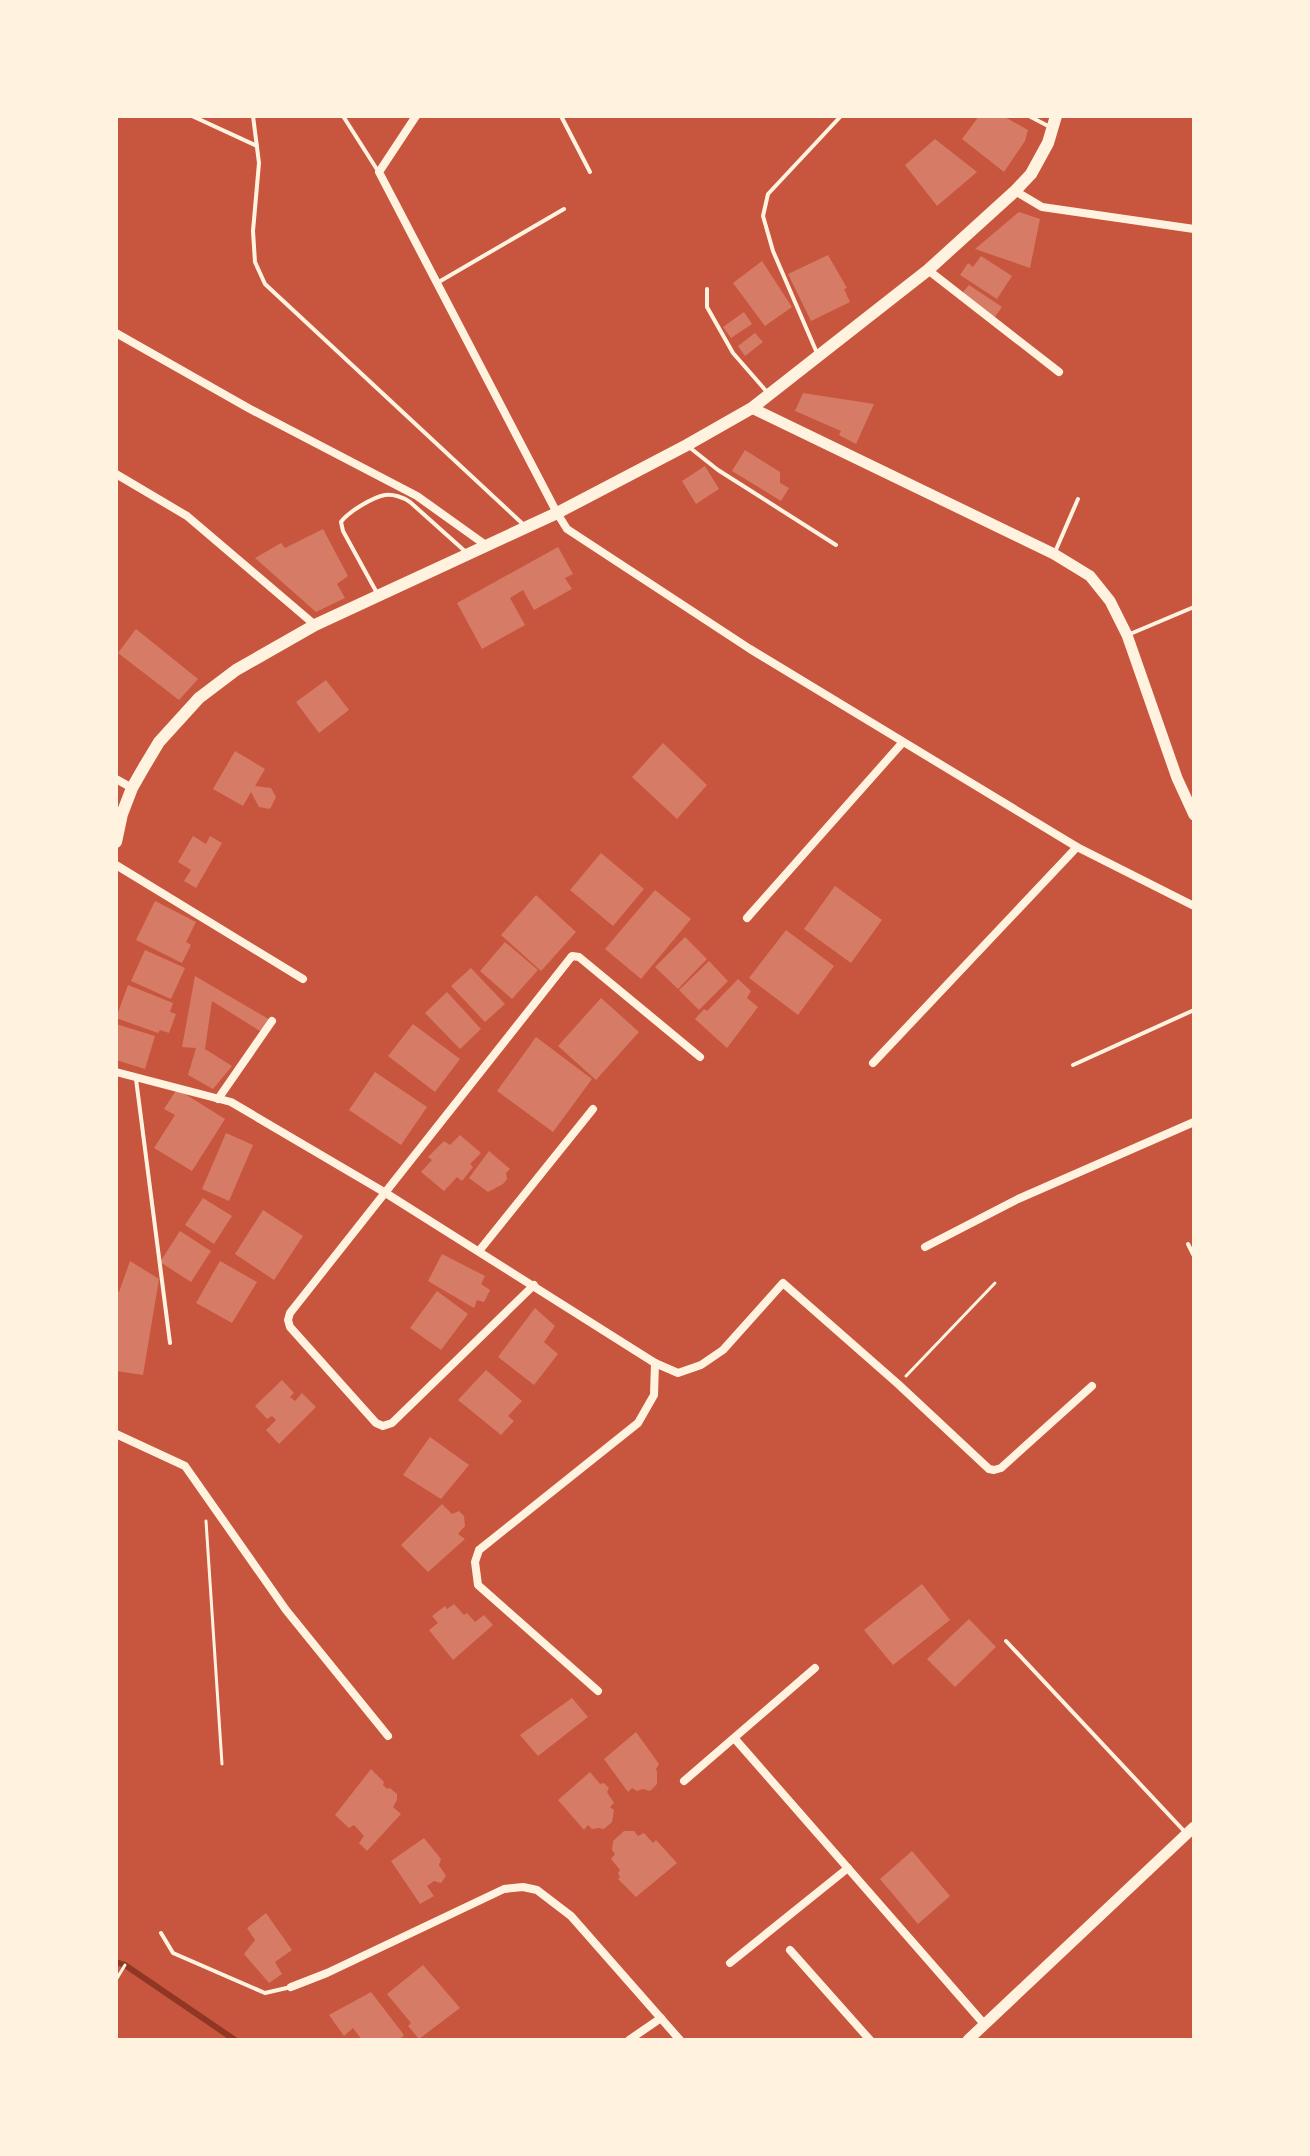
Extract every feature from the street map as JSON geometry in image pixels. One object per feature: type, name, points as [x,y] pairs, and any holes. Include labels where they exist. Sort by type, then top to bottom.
[{"type":"main road","points":[[116,842],[132,788],[159,742],[199,698],[236,670],[315,625],[557,513],[752,408],[928,270],[1015,191],[1031,174],[1048,143],[1054,122]]},
{"type":"street","points":[[416,116],[379,172],[567,529],[750,649],[1077,847],[1194,906]]},
{"type":"street","points":[[1015,191],[1042,207],[1194,229]]},
{"type":"street","points":[[928,270],[1059,372]]},
{"type":"street","points":[[116,333],[250,409],[417,496],[487,546]]},
{"type":"street","points":[[752,408],[1054,554],[1090,576],[1110,601],[1127,635],[1177,778],[1194,815]]},
{"type":"street","points":[[116,474],[187,516],[315,625]]},
{"type":"street","points":[[747,918],[903,742]]},
{"type":"street","points":[[116,779],[132,788]]},
{"type":"street","points":[[873,1063],[1077,847]]},
{"type":"street","points":[[116,865],[303,979]]},
{"type":"street","points":[[534,1285],[392,1423],[383,1426],[376,1423],[290,1327],[288,1320],[290,1313],[384,1192],[572,956],[579,957],[700,1057]]},
{"type":"street","points":[[218,1099],[272,1021]]},
{"type":"street","points":[[116,1072],[231,1102],[384,1192],[655,1363],[678,1373],[701,1365],[723,1350],[783,1283],[989,1469],[1001,1468],[1092,1386]]},
{"type":"street","points":[[479,1251],[593,1109]]},
{"type":"street","points":[[925,1247],[1018,1199],[1194,1122]]},
{"type":"street","points":[[598,1691],[478,1585],[475,1562],[479,1550],[638,1423],[654,1395],[655,1363]]},
{"type":"street","points":[[116,1434],[185,1466],[286,1610],[388,1736]]},
{"type":"street","points":[[684,1781],[815,1668]]},
{"type":"street","points":[[735,1739],[985,2025]]},
{"type":"street","points":[[968,2040],[1190,1831]]},
{"type":"street","points":[[730,1963],[848,1868]]},
{"type":"street","points":[[291,1987],[504,1889],[523,1887],[537,1890],[571,1916],[680,2040]]},
{"type":"street","points":[[790,1950],[870,2040]]},
{"type":"street","points":[[629,2040],[661,2018]]},
{"type":"lane","points":[[192,116],[257,146]]},
{"type":"lane","points":[[253,116],[259,163],[253,231],[255,262],[265,284],[526,527]]},
{"type":"lane","points":[[343,116],[379,172]]},
{"type":"lane","points":[[561,116],[590,172]]},
{"type":"lane","points":[[818,356],[773,251],[763,216],[768,194],[841,116]]},
{"type":"lane","points":[[1029,116],[1054,122]]},
{"type":"lane","points":[[437,283],[564,209]]},
{"type":"lane","points":[[707,289],[707,307],[733,353],[769,394]]},
{"type":"lane","points":[[687,445],[718,470],[836,545]]},
{"type":"lane","points":[[378,596],[341,522],[347,514],[384,495],[410,502],[468,554]]},
{"type":"lane","points":[[1054,554],[1078,499]]},
{"type":"lane","points":[[1127,635],[1194,607]]},
{"type":"lane","points":[[1073,1065],[1194,1010]]},
{"type":"lane","points":[[136,1077],[170,1343]]},
{"type":"lane","points":[[1188,1244],[1194,1256]]},
{"type":"lane","points":[[1006,1641],[1190,1831]]},
{"type":"lane","points":[[161,1933],[173,1953],[265,1993],[291,1987]]},
{"type":"path","points":[[898,1384],[995,1283]]},
{"type":"path","points":[[204,1493],[222,1764]]},
{"type":"path","points":[[116,1980],[125,1965]]},
{"type":"building","points":[[979,116],[1003,116],[1028,130],[1025,141],[1004,172],[962,139]]},
{"type":"building","points":[[935,139],[977,172],[937,206],[905,165]]},
{"type":"building","points":[[1019,212],[1040,219],[1030,268],[975,249]]},
{"type":"building","points":[[828,255],[847,288],[844,289],[850,302],[811,321],[788,274]]},
{"type":"building","points":[[981,256],[1012,276],[997,299],[960,275],[968,263],[973,267]]},
{"type":"building","points":[[762,261],[792,307],[765,326],[733,283]]},
{"type":"building","points":[[969,285],[1002,307],[994,318],[963,292]]},
{"type":"building","points":[[744,312],[752,324],[731,338],[723,327]]},
{"type":"building","points":[[755,333],[763,342],[745,356],[738,346]]},
{"type":"building","points":[[803,393],[874,404],[856,444],[839,435],[841,431],[795,411]]},
{"type":"building","points":[[745,450],[780,472],[780,483],[789,488],[781,501],[732,471]]},
{"type":"building","points":[[705,466],[719,489],[696,504],[682,481]]},
{"type":"building","points":[[323,529],[348,576],[337,584],[345,598],[316,612],[255,558],[281,543],[285,548]]},
{"type":"building","points":[[558,547],[573,574],[565,578],[572,589],[534,610],[523,590],[510,598],[525,625],[482,649],[457,603]]},
{"type":"building","points":[[136,629],[198,679],[179,700],[118,653]]},
{"type":"building","points":[[326,680],[349,710],[319,733],[296,702]]},
{"type":"building","points":[[663,743],[707,785],[677,819],[632,777]]},
{"type":"building","points":[[235,751],[265,769],[255,786],[271,788],[276,797],[270,809],[259,807],[251,792],[243,806],[213,789]]},
{"type":"building","points":[[193,836],[206,844],[210,836],[222,843],[196,888],[184,881],[191,870],[178,862]]},
{"type":"building","points":[[601,853],[644,889],[613,926],[570,890]]},
{"type":"building","points":[[835,886],[882,920],[851,963],[804,929]]},
{"type":"building","points":[[655,890],[691,919],[641,979],[605,949]]},
{"type":"building","points":[[536,895],[576,932],[541,971],[501,935]]},
{"type":"building","points":[[155,901],[196,922],[186,942],[191,945],[182,963],[136,940]]},
{"type":"building","points":[[786,930],[834,966],[798,1015],[749,978]]},
{"type":"building","points":[[685,937],[707,959],[678,989],[655,967]]},
{"type":"building","points":[[505,942],[538,970],[512,999],[480,971]]},
{"type":"building","points":[[145,950],[185,968],[171,999],[131,981]]},
{"type":"building","points":[[709,961],[728,981],[699,1010],[679,990]]},
{"type":"building","points":[[471,968],[505,1004],[485,1022],[451,986]]},
{"type":"building","points":[[195,976],[272,1021],[260,1031],[212,1001],[205,1049],[232,1066],[213,1089],[188,1075],[196,1048],[182,1047]]},
{"type":"building","points":[[738,979],[751,991],[747,998],[758,1007],[727,1048],[695,1019]]},
{"type":"building","points":[[128,985],[173,1003],[170,1012],[176,1014],[169,1033],[160,1030],[158,1033],[116,1018]]},
{"type":"building","points":[[447,992],[481,1029],[460,1049],[425,1013]]},
{"type":"building","points":[[601,998],[639,1032],[596,1080],[558,1046]]},
{"type":"building","points":[[116,1024],[155,1036],[145,1069],[116,1060]]},
{"type":"building","points":[[413,1024],[460,1059],[435,1092],[388,1056]]},
{"type":"building","points":[[536,1037],[592,1079],[553,1132],[497,1091]]},
{"type":"building","points":[[375,1072],[427,1107],[401,1145],[349,1110]]},
{"type":"building","points":[[177,1089],[225,1119],[192,1171],[154,1148],[175,1115],[164,1109]]},
{"type":"building","points":[[226,1133],[253,1145],[229,1201],[202,1189]]},
{"type":"building","points":[[460,1135],[481,1153],[470,1164],[473,1167],[462,1181],[457,1177],[444,1191],[421,1172],[432,1160],[428,1157],[444,1141],[450,1145]]},
{"type":"building","points":[[489,1151],[510,1169],[503,1184],[488,1192],[469,1178]]},
{"type":"building","points":[[203,1198],[232,1216],[214,1244],[185,1225]]},
{"type":"building","points":[[263,1210],[303,1236],[274,1280],[235,1254]]},
{"type":"building","points":[[180,1231],[211,1251],[191,1282],[160,1262]]},
{"type":"building","points":[[442,1254],[485,1276],[481,1284],[490,1290],[484,1302],[477,1300],[474,1308],[428,1281]]},
{"type":"building","points":[[130,1261],[159,1279],[143,1375],[116,1371],[116,1291],[119,1292]]},
{"type":"building","points":[[220,1261],[257,1282],[232,1323],[196,1303]]},
{"type":"building","points":[[437,1291],[468,1314],[441,1350],[410,1328]]},
{"type":"building","points":[[535,1308],[555,1326],[544,1342],[558,1354],[534,1385],[498,1357]]},
{"type":"building","points":[[486,1370],[522,1401],[508,1416],[514,1421],[501,1435],[458,1400]]},
{"type":"building","points":[[282,1380],[294,1393],[290,1397],[295,1401],[302,1393],[316,1407],[279,1444],[266,1430],[276,1420],[272,1416],[267,1419],[255,1406]]},
{"type":"building","points":[[430,1437],[469,1465],[441,1499],[403,1475]]},
{"type":"building","points":[[442,1504],[452,1514],[459,1511],[464,1516],[465,1526],[458,1534],[465,1539],[428,1572],[401,1545]]},
{"type":"building","points":[[922,1584],[950,1620],[893,1665],[864,1630]]},
{"type":"building","points":[[454,1604],[475,1622],[484,1615],[493,1625],[453,1660],[429,1630],[438,1623],[432,1616],[445,1606],[447,1609]]},
{"type":"building","points":[[969,1619],[996,1647],[955,1687],[927,1659]]},
{"type":"building","points":[[572,1698],[588,1717],[538,1756],[520,1735]]},
{"type":"building","points":[[636,1732],[659,1764],[656,1769],[657,1784],[650,1791],[632,1788],[628,1792],[604,1759]]},
{"type":"building","points":[[371,1769],[387,1789],[397,1794],[393,1807],[401,1814],[367,1851],[359,1843],[364,1836],[354,1825],[349,1828],[335,1815]]},
{"type":"building","points":[[590,1772],[600,1784],[604,1783],[609,1788],[607,1792],[614,1803],[610,1807],[614,1810],[612,1822],[604,1829],[592,1829],[588,1825],[584,1830],[558,1800]]},
{"type":"building","points":[[624,1831],[634,1831],[638,1836],[644,1833],[653,1843],[656,1840],[677,1863],[636,1897],[618,1879],[620,1870],[611,1859],[615,1854],[613,1841]]},
{"type":"building","points":[[424,1838],[441,1859],[439,1865],[446,1876],[441,1883],[434,1881],[427,1886],[434,1896],[420,1904],[391,1861]]},
{"type":"building","points":[[912,1851],[950,1896],[918,1924],[880,1879]]},
{"type":"building","points":[[266,1913],[292,1950],[275,1962],[282,1974],[269,1983],[244,1954],[255,1940],[247,1928]]},
{"type":"building","points":[[423,1965],[460,2008],[419,2039],[408,2026],[411,2023],[387,1994]]},
{"type":"building","points":[[371,1992],[404,2035],[399,2040],[362,2040],[353,2028],[344,2036],[329,2015]]},
{"type":"waterway","points":[[116,1962],[125,1965],[235,2040]]}]
